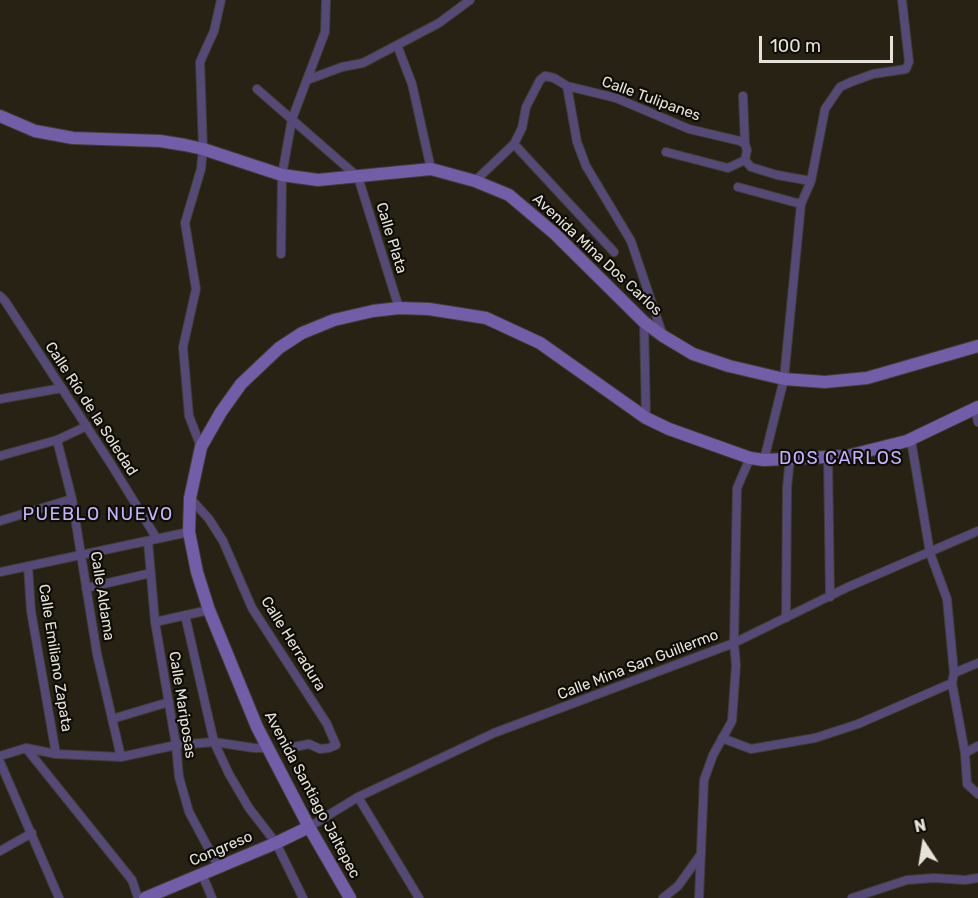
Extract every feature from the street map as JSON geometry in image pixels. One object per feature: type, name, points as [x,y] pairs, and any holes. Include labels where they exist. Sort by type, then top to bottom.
[{"type":"street","points":[[201,447],[189,416],[183,347],[195,289],[185,223],[201,169],[203,149],[200,62],[214,31],[221,0]]},
{"type":"street","points":[[281,254],[282,176],[292,119],[325,32],[327,0]]},
{"type":"street","points":[[307,80],[342,67],[363,63],[439,23],[470,0]]},
{"type":"street","points":[[764,460],[784,379],[801,204],[811,181],[825,109],[840,87],[873,74],[906,69],[909,62],[902,0]]},
{"type":"street","points":[[397,45],[412,84],[431,169]]},
{"type":"street","name":"Calle Tulipanes","points":[[514,144],[522,128],[526,107],[544,76],[554,78],[567,86],[616,98],[690,129],[734,139],[745,144]]},
{"type":"street","points":[[567,86],[577,142],[586,166],[631,241],[663,336]]},
{"type":"street","points":[[257,89],[358,177]]},
{"type":"street","points":[[666,152],[728,168],[737,166],[745,160],[747,150],[743,96]]},
{"type":"street","name":"Avenida Mina Dos Carlos","points":[[0,116],[35,130],[73,138],[160,141],[203,149],[282,176],[318,180],[431,169],[475,181],[510,195],[555,234],[663,336],[693,354],[729,366],[784,379],[825,382],[867,378],[978,346]]},
{"type":"street","points":[[475,181],[514,144],[614,252]]},
{"type":"street","points":[[745,160],[751,167],[777,175],[811,181]]},
{"type":"street","name":"Calle Plata","points":[[358,177],[399,308]]},
{"type":"street","points":[[738,187],[801,204]]},
{"type":"street","name":"Calle Río de la Soledad","points":[[0,296],[87,426],[152,540]]},
{"type":"street","name":"Avenida Santiago Jaltepec","points":[[350,898],[266,748],[208,610],[189,532],[190,498],[201,447],[220,412],[241,384],[279,348],[302,333],[334,320],[372,311],[399,308],[454,312],[486,318],[540,343],[646,418],[669,429],[750,458],[764,460],[847,456],[911,440],[977,408]]},
{"type":"street","points":[[645,321],[646,418]]},
{"type":"street","points":[[0,399],[62,388]]},
{"type":"street","points":[[977,408],[978,422]]},
{"type":"street","points":[[0,456],[57,440],[87,426]]},
{"type":"street","name":"Calle Aldama","points":[[57,440],[72,499],[97,654],[121,758]]},
{"type":"street","points":[[911,440],[930,553],[947,599],[954,673],[952,684],[965,753],[967,784],[978,794]]},
{"type":"street","points":[[699,898],[704,780],[713,755],[732,721],[736,665],[734,643],[737,488],[750,458]]},
{"type":"street","points":[[786,618],[787,488],[790,458]]},
{"type":"street","points":[[828,458],[830,597]]},
{"type":"street","name":"Calle Herradura","points":[[190,498],[209,519],[223,541],[252,608],[327,724],[336,745],[320,748],[309,744],[289,748]]},
{"type":"street","points":[[0,521],[72,499]]},
{"type":"street","name":"Calle Mina San Guillermo","points":[[309,827],[358,797],[494,733],[734,643],[848,587],[978,531]]},
{"type":"street","points":[[0,572],[189,532]]},
{"type":"street","name":"Calle Mariposas","points":[[152,540],[150,573],[155,622],[179,777],[189,812],[218,866]]},
{"type":"street","name":"Calle Emiliano Zapata","points":[[28,566],[32,611],[57,754]]},
{"type":"street","points":[[86,588],[150,573]]},
{"type":"street","points":[[155,622],[208,610]]},
{"type":"street","points":[[184,615],[214,742],[249,808],[276,843],[303,898]]},
{"type":"street","points":[[954,673],[978,663]]},
{"type":"street","points":[[722,738],[751,749],[815,738],[858,724],[952,684]]},
{"type":"street","points":[[112,719],[169,702]]},
{"type":"street","points":[[0,756],[26,748],[57,754],[121,758],[176,746],[214,742],[266,748]]},
{"type":"street","points":[[965,753],[978,746]]},
{"type":"street","points":[[26,748],[132,880],[138,898]]},
{"type":"street","points":[[0,762],[59,898]]},
{"type":"street","points":[[358,797],[419,898]]},
{"type":"street","name":"Congreso","points":[[145,898],[309,827]]},
{"type":"street","points":[[0,850],[32,833]]},
{"type":"street","points":[[663,898],[678,886],[701,853]]},
{"type":"street","points":[[202,874],[212,898]]},
{"type":"street","points":[[852,898],[907,880],[978,878]]},
{"type":"street","points":[[678,886],[678,898]]},
{"type":"district","name":"DOS CARLOS","points":[[841,459]]},
{"type":"district","name":"PUEBLO NUEVO","points":[[98,515]]}]
